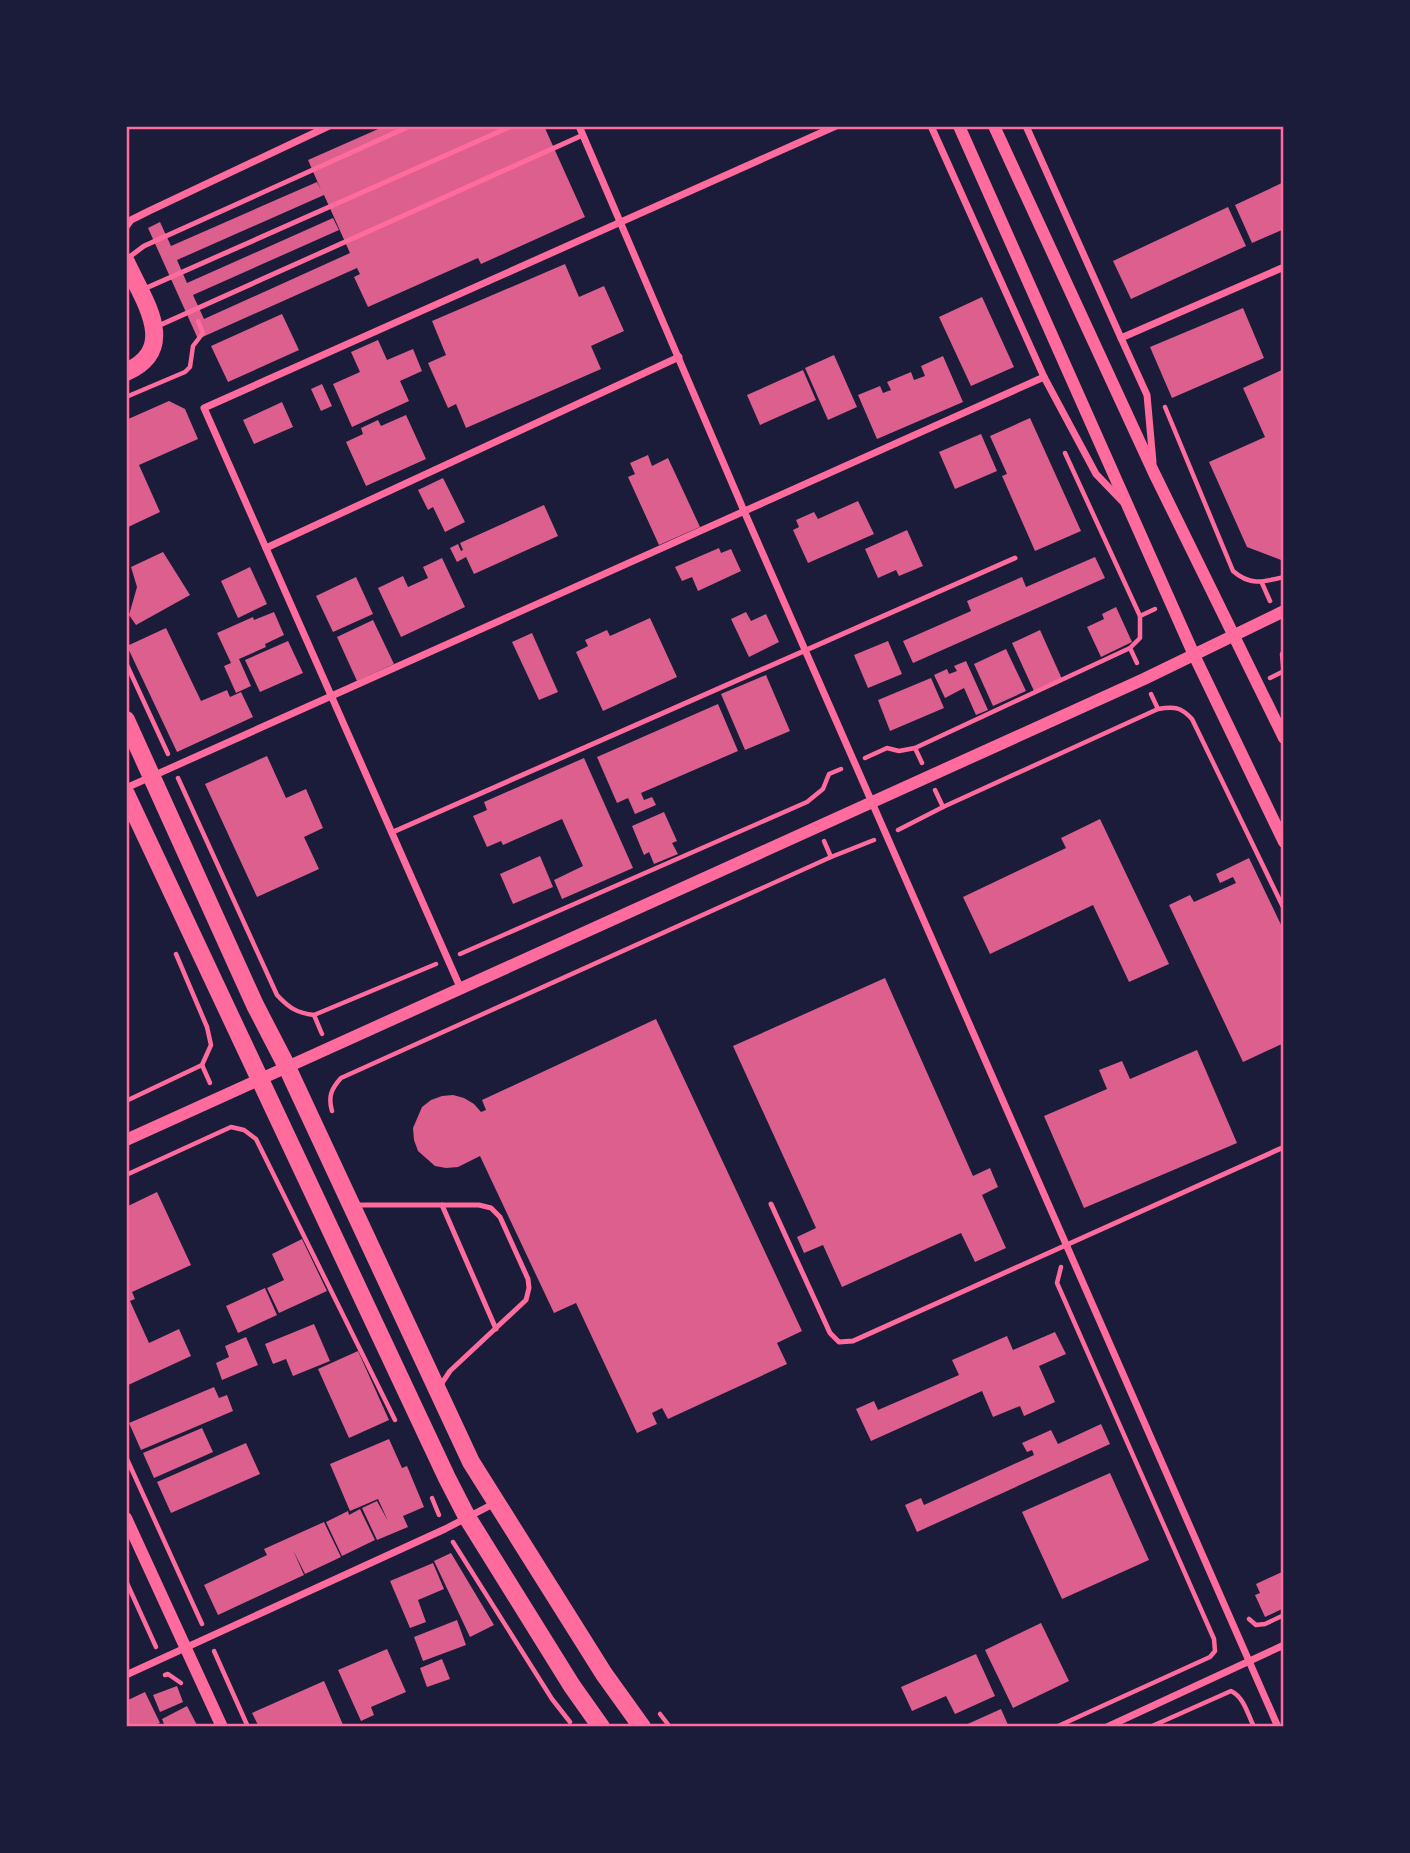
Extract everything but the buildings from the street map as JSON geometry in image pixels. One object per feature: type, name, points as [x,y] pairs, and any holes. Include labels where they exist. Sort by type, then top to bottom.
[{"type":"main road","points":[[126,261],[156,327],[153,348],[140,366],[126,372]]},
{"type":"main road","points":[[126,720],[255,1005],[286,1065],[471,1462],[604,1674],[642,1727]]},
{"type":"main road","points":[[126,794],[467,1517],[572,1686],[601,1727]]},
{"type":"street","points":[[126,227],[131,220],[149,211],[329,126]]},
{"type":"street","points":[[579,126],[744,511],[1278,1727]]},
{"type":"street","points":[[460,987],[204,408],[836,126]]},
{"type":"street","points":[[931,126],[1044,377],[1096,474],[1130,510]]},
{"type":"street","points":[[959,126],[1194,655],[1284,842]]},
{"type":"street","points":[[994,126],[1154,473],[1284,738]]},
{"type":"street","points":[[1026,126],[1147,395],[1154,473]]},
{"type":"street","points":[[1121,338],[1284,267]]},
{"type":"street","points":[[266,548],[679,357]]},
{"type":"street","points":[[126,788],[1044,377]]},
{"type":"street","points":[[126,1140],[259,1077],[1194,655],[1284,611]]},
{"type":"street","points":[[126,1675],[445,1529],[495,1503]]},
{"type":"street","points":[[126,1518],[222,1727]]},
{"type":"street","points":[[1107,1727],[1284,1645]]},
{"type":"lane","points":[[126,261],[144,246],[410,126]]},
{"type":"lane","points":[[139,291],[512,126]]},
{"type":"lane","points":[[156,327],[583,135]]},
{"type":"lane","points":[[393,832],[1015,558]]},
{"type":"lane","points":[[771,1204],[830,1333],[839,1342],[853,1341],[1284,1147]]},
{"type":"lane","points":[[351,1205],[479,1205],[491,1208],[500,1217],[528,1279],[526,1300],[450,1371],[437,1390]]},
{"type":"lane","points":[[442,1205],[495,1329]]},
{"type":"path","points":[[126,397],[185,372]]},
{"type":"path","points":[[1160,395],[1233,571],[1243,580],[1262,583],[1284,577]]},
{"type":"path","points":[[126,663],[277,995],[298,1013],[314,1015],[449,959],[807,802],[823,789],[829,774],[887,748],[899,751],[915,748],[1130,648],[1140,638],[1140,616],[1061,444]]},
{"type":"path","points":[[1257,685],[1283,673],[1284,651]]},
{"type":"path","points":[[1192,719],[1218,705]]},
{"type":"path","points":[[333,1115],[330,1102],[332,1087],[341,1078],[831,857],[887,835],[1158,709],[1174,706],[1183,709],[1192,719],[1284,909]]},
{"type":"path","points":[[126,1101],[202,1065],[211,1045],[174,950]]},
{"type":"path","points":[[126,1175],[231,1127],[244,1130],[256,1139],[397,1425]]},
{"type":"path","points":[[1056,1727],[1210,1657],[1215,1651],[1214,1639],[1057,1283],[1067,1245]]},
{"type":"path","points":[[126,1457],[248,1727]]},
{"type":"path","points":[[428,1488],[445,1529],[552,1699],[573,1727]]},
{"type":"path","points":[[126,1581],[168,1674],[179,1680],[186,1690]]},
{"type":"path","points":[[158,1678],[168,1674]]},
{"type":"path","points":[[1150,1727],[1231,1691],[1237,1694],[1254,1727]]},
{"type":"path","points":[[654,1705],[670,1727]]}]
